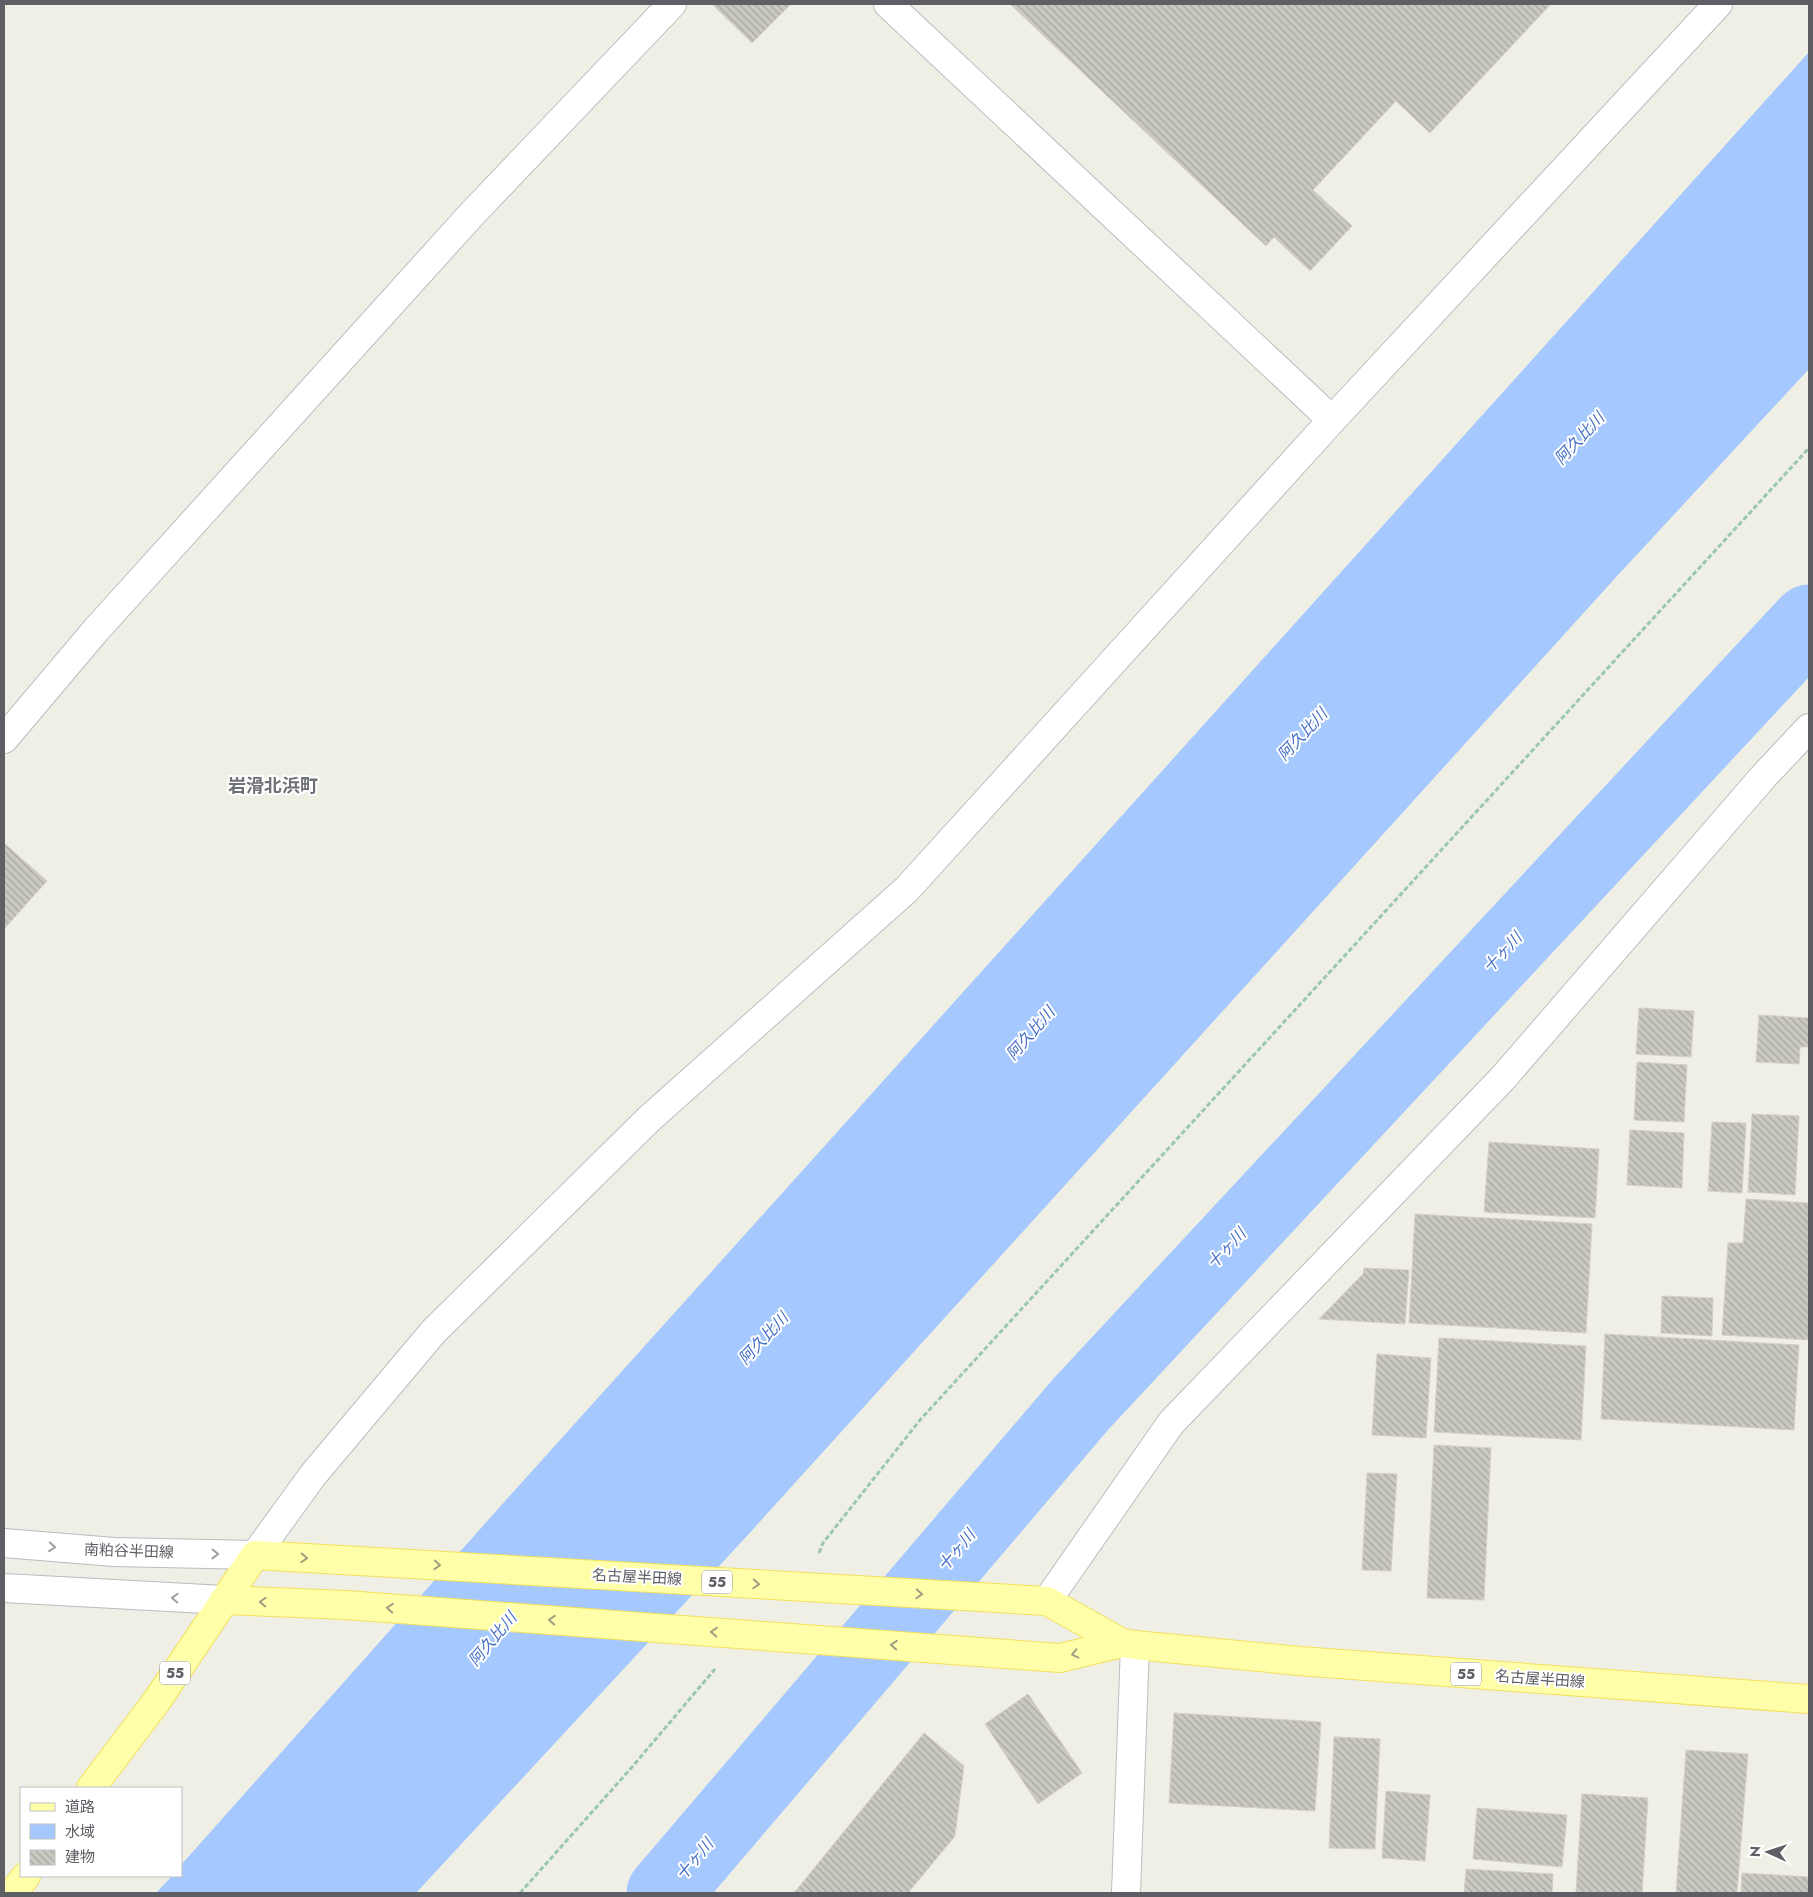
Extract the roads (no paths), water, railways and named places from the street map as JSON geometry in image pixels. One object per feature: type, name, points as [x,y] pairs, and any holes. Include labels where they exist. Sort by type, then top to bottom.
[{"type":"main road","name":"名古屋半田線","points":[[255,1556],[388,1562],[1047,1601],[1129,1644]]},
{"type":"main road","name":"55","points":[[92,1787],[156,1702],[255,1556]]},
{"type":"main road","name":"名古屋半田線","points":[[224,1600],[346,1605],[1060,1658],[1129,1644],[1300,1661],[1809,1700]]},
{"type":"main road","points":[[13,1893],[25,1877]]},
{"type":"street","points":[[4,739],[96,630],[471,215],[672,4]]},
{"type":"street","points":[[888,4],[1332,420]]},
{"type":"street","points":[[255,1556],[313,1475],[434,1331],[649,1118],[907,889],[1332,420],[1718,4]]},
{"type":"street","points":[[1047,1601],[1171,1423],[1503,1078],[1763,777],[1809,728]]},
{"type":"street","name":"南粕谷半田線","points":[[4,1543],[114,1552],[255,1556]]},
{"type":"street","points":[[4,1588],[224,1600]]},
{"type":"street","points":[[1126,1893],[1129,1644]]},
{"type":"water","name":"阿久比川","points":[[1809,52],[1809,369],[1618,575],[746,1537],[416,1893],[156,1893],[171,1877],[182,1877],[182,1864],[506,1500]]},
{"type":"waterway","name":"十ヶ川","points":[[664,1893],[1081,1404],[1809,622]]},
{"type":"district","name":"岩滑北浜町","points":[[273,786]]}]
